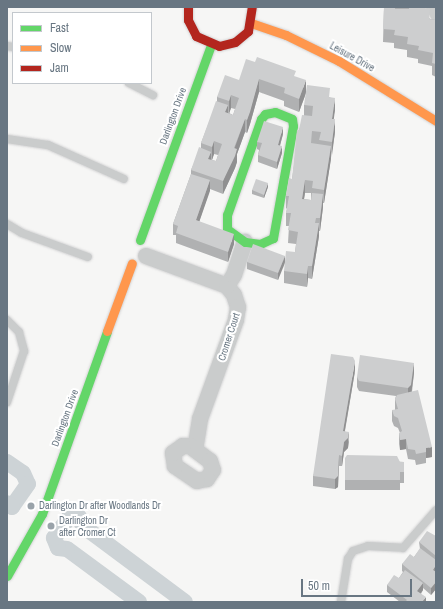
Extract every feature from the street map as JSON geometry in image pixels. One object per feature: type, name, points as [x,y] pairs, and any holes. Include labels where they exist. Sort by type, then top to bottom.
[{"type":"street","points":[[188,7],[191,28],[199,38],[211,45],[223,46],[235,42],[248,31],[251,23],[252,7]]},
{"type":"street","name":"Leisure Drive","points":[[251,23],[286,35],[338,61],[436,121]]},
{"type":"street","name":"Darlington Drive","points":[[140,240],[211,45]]},
{"type":"street","points":[[275,112],[292,119],[293,126],[275,231],[273,238],[268,242],[245,242],[227,229],[227,215],[261,119],[266,114],[275,112]]},
{"type":"street","points":[[129,242],[140,240],[146,245],[139,259]]},
{"type":"street","points":[[124,255],[227,286],[234,275],[245,242]]},
{"type":"street","name":"Darlington Drive","points":[[7,576],[30,538],[42,514],[139,259]]},
{"type":"street","name":"Cromer Court","points":[[195,450],[200,419],[236,320],[238,307],[234,295],[227,286]]},
{"type":"lane","points":[[430,7],[436,19]]},
{"type":"lane","points":[[131,84],[153,95]]},
{"type":"lane","points":[[7,139],[48,145],[124,179]]},
{"type":"lane","points":[[7,224],[22,233],[88,257]]},
{"type":"lane","points":[[7,320],[19,332],[24,351],[7,402]]},
{"type":"lane","points":[[341,602],[348,559],[353,551],[364,546],[403,548],[436,510]]},
{"type":"building","points":[[384,7],[409,9],[409,7],[419,7],[430,9],[429,19],[436,20],[436,64],[432,63],[433,53],[418,50],[419,46],[407,44],[408,37],[394,35],[395,30],[383,29]]},
{"type":"building","points":[[257,57],[296,71],[294,76],[306,80],[299,99],[284,93],[285,88],[259,79],[250,112],[247,120],[245,119],[234,148],[237,149],[235,156],[223,181],[191,170],[199,147],[211,152],[208,159],[216,161],[222,144],[214,141],[212,147],[201,143],[216,101],[228,105],[225,112],[233,115],[239,98],[231,95],[229,101],[217,97],[225,75],[239,80],[246,59],[255,62]]},
{"type":"building","points":[[307,85],[330,88],[329,97],[335,98],[332,119],[335,119],[332,142],[319,140],[321,132],[312,131],[311,143],[331,146],[324,190],[312,188],[313,181],[305,180],[302,199],[311,200],[312,193],[323,194],[320,218],[316,218],[315,223],[319,223],[312,266],[308,266],[307,274],[284,271],[286,251],[295,252],[298,232],[288,230],[291,213],[286,213],[289,196],[286,196],[289,178],[292,179],[297,130],[299,130],[302,115],[312,116],[313,106],[304,105]]},
{"type":"building","points":[[264,121],[283,127],[278,145],[282,146],[277,162],[258,155],[262,143],[257,142]]},
{"type":"building","points":[[191,174],[210,180],[196,220],[234,234],[228,252],[176,233],[178,226],[173,224]]},
{"type":"building","points":[[256,179],[268,183],[264,195],[252,190]]},
{"type":"building","points":[[253,244],[285,256],[278,273],[247,262]]},
{"type":"building","points":[[331,354],[353,357],[355,361],[343,431],[349,432],[348,438],[344,442],[342,456],[339,455],[338,476],[335,479],[313,476]]},
{"type":"building","points":[[360,355],[414,363],[411,385],[408,388],[359,381],[357,377]]},
{"type":"building","points":[[418,390],[432,447],[426,448],[426,452],[416,454],[415,450],[408,449],[406,439],[400,440],[399,433],[402,431],[398,418],[394,416],[392,410],[398,409],[395,399],[397,395]]},
{"type":"building","points":[[347,455],[397,456],[400,462],[404,462],[404,472],[400,472],[400,480],[345,480],[345,458]]},
{"type":"building","points":[[427,531],[436,536],[436,556],[419,542]]},
{"type":"building","points":[[420,548],[436,560],[436,565],[433,570],[436,572],[436,582],[431,588],[402,564],[410,554],[414,557]]},
{"type":"building","points":[[405,570],[423,583],[417,591],[426,597],[422,602],[405,602],[407,600],[387,585],[394,575],[399,578]]},
{"type":"waterway","points":[[7,462],[23,473],[28,484],[12,507],[7,503]]},
{"type":"waterway","points":[[139,602],[67,549],[58,548],[54,538],[70,516],[79,517],[83,526],[185,602]]},
{"type":"traffic: fast","points":[[140,240],[211,45]]},
{"type":"traffic: fast","points":[[275,112],[292,119],[293,126],[273,238],[260,244],[245,242],[227,229],[227,215],[261,119],[265,114],[275,112]]},
{"type":"traffic: fast","points":[[7,576],[42,514],[107,331]]},
{"type":"traffic: slow","points":[[251,23],[286,35],[339,61],[436,121]]},
{"type":"traffic: slow","points":[[107,331],[132,263]]},
{"type":"traffic: jam","points":[[188,7],[188,20],[196,36],[219,46],[235,42],[248,31],[252,7]]},
{"type":"place","name":"Darlington Dr after Woodlands Dr","points":[[31,506]]},
{"type":"place","name":"Darlington Dr after Cromer Ct","points":[[51,526]]}]
